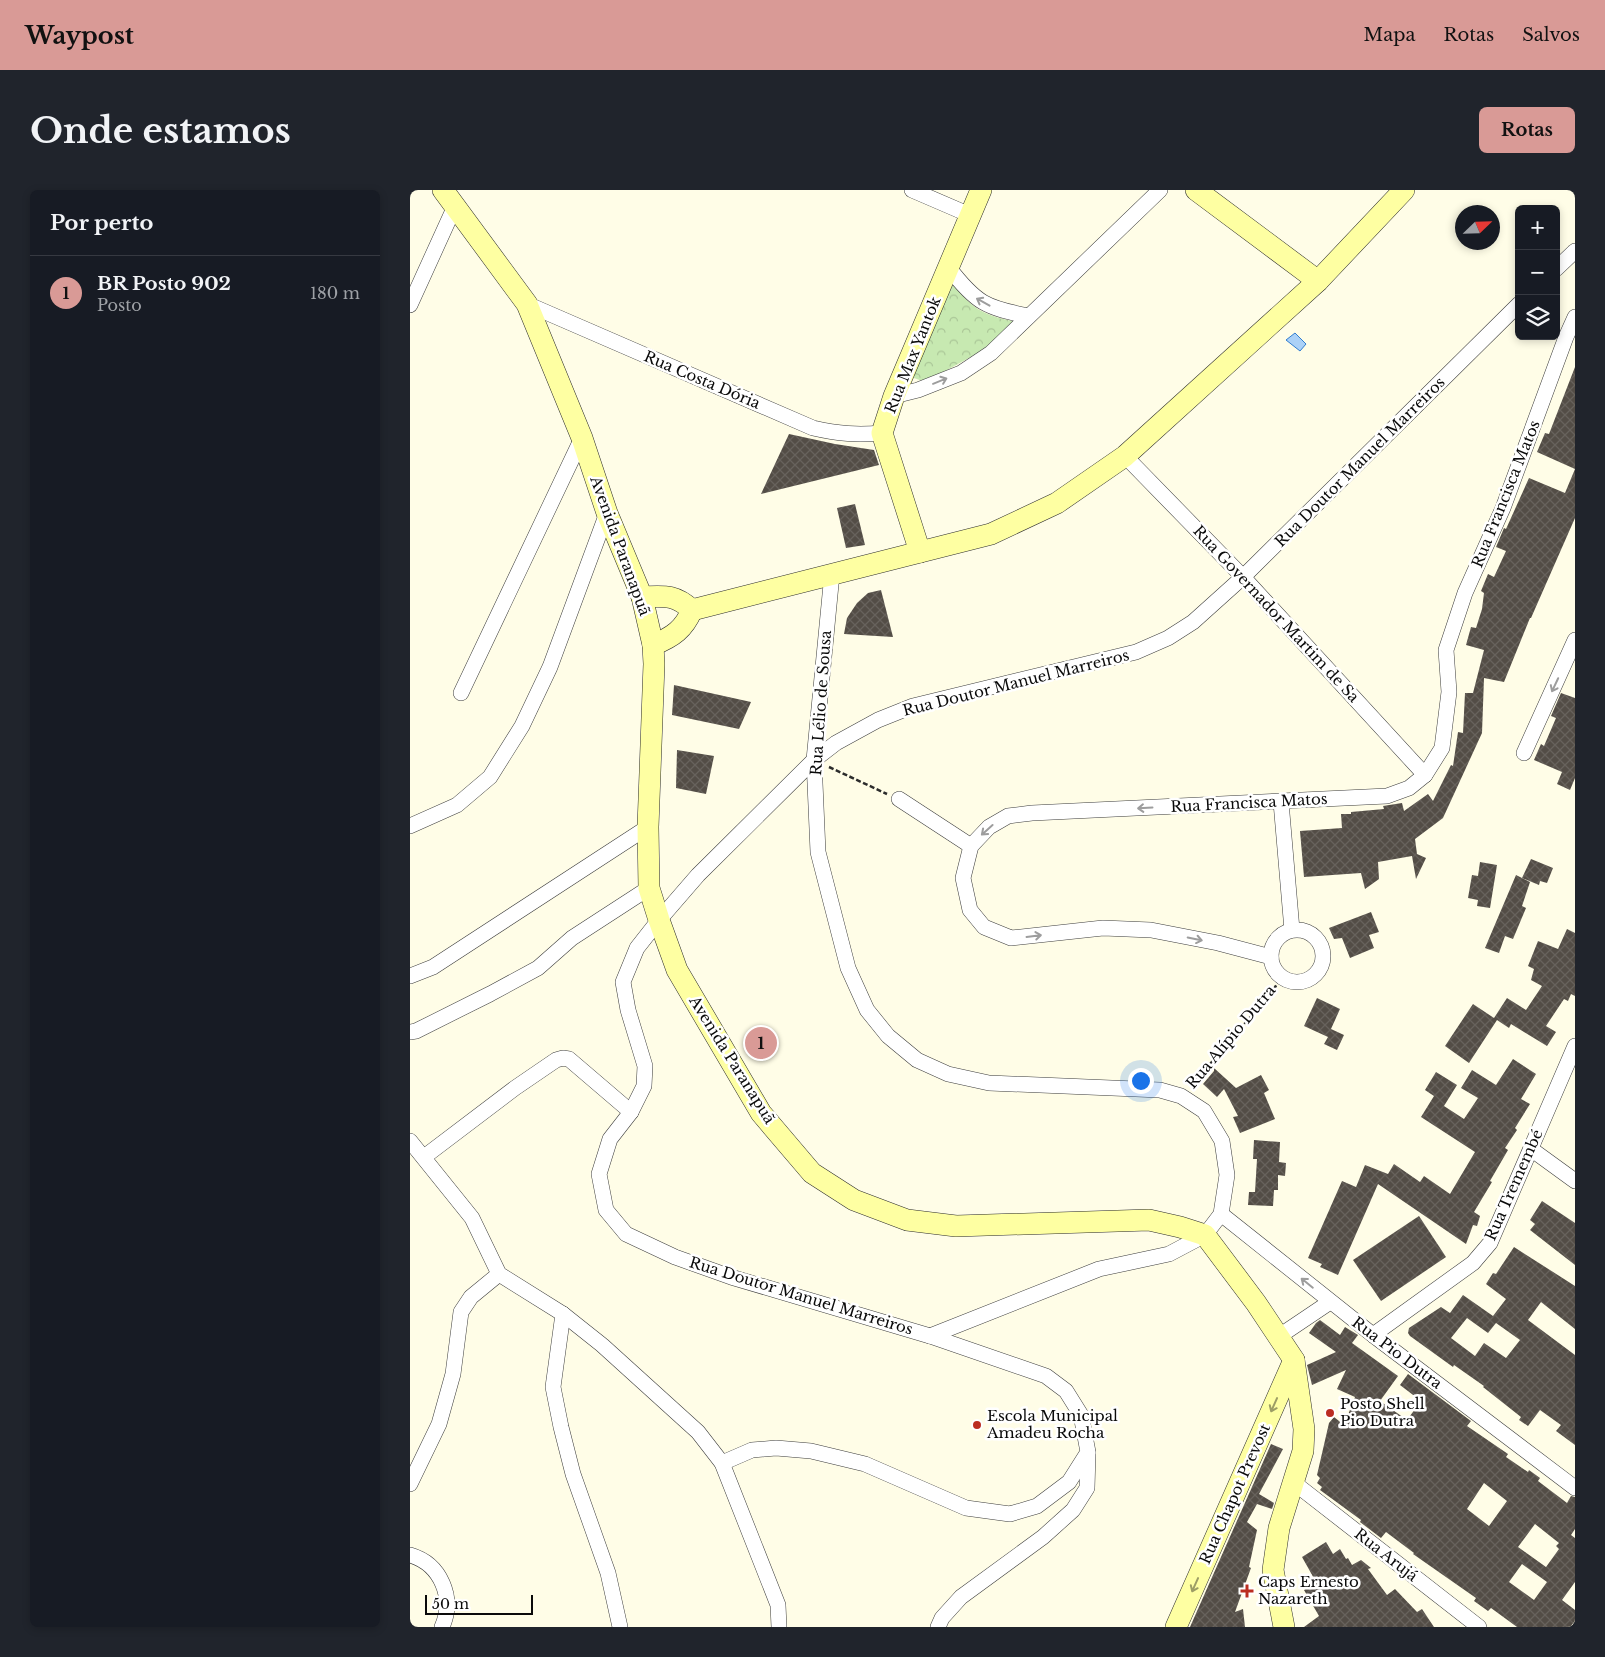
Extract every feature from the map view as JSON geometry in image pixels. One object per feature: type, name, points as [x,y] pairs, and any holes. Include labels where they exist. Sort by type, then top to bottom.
[{"type":"street","points":[[912,190],[970,215]]},
{"type":"street","name":"Rua Max Yantok","points":[[920,552],[882,433],[894,396],[980,190]]},
{"type":"street","points":[[894,396],[918,390],[961,373],[991,353],[1160,190]]},
{"type":"street","points":[[1196,190],[1318,281]]},
{"type":"street","points":[[653,645],[671,636],[684,625],[692,610],[991,534],[1057,503],[1125,456],[1318,281],[1404,190]]},
{"type":"street","points":[[410,305],[449,198]]},
{"type":"street","name":"Avenida Paranapuã","points":[[449,198],[528,304],[582,438],[607,513],[642,597],[653,645],[654,664],[653,733],[648,827],[649,888],[658,920],[677,970],[761,1113],[812,1173],[854,1200],[907,1220],[956,1226],[1149,1220],[1204,1235]]},
{"type":"street","points":[[1560,265],[1575,251]]},
{"type":"street","points":[[948,268],[964,288],[982,302],[1004,311],[1029,316]]},
{"type":"street","name":"Rua Costa Dória","points":[[528,304],[813,428],[837,434],[882,433]]},
{"type":"street","name":"Rua Doutor Manuel Marreiros","points":[[938,1627],[942,1618],[961,1597],[1043,1537],[1073,1510],[1087,1488],[1088,1452],[1081,1414],[1066,1391],[1046,1376],[930,1336],[731,1277],[675,1257],[626,1234],[606,1210],[599,1174],[610,1139],[631,1112],[644,1086],[645,1066],[628,1010],[623,982],[638,948],[658,920],[698,876],[814,760],[836,743],[878,720],[913,706],[1136,652],[1168,638],[1193,622],[1243,577],[1515,308]]},
{"type":"street","name":"Rua Francisca Matos","points":[[1271,957],[1218,943],[1151,930],[1103,928],[1011,938],[984,927],[970,910],[963,878],[971,846],[989,827],[1008,816],[1387,796],[1409,788],[1425,775],[1442,748],[1449,692],[1446,650],[1465,593],[1503,508],[1561,332],[1575,317]]},
{"type":"street","points":[[461,693],[582,438]]},
{"type":"street","name":"Rua Governador Martim de Sa","points":[[1125,456],[1243,577],[1425,775]]},
{"type":"street","points":[[410,826],[457,805],[490,777],[522,726],[550,667],[607,513]]},
{"type":"street","name":"Rua Lélio de Sousa","points":[[832,574],[814,760],[818,852],[848,968],[867,1010],[888,1036],[917,1060],[948,1074],[989,1083],[1160,1090],[1180,1096],[1204,1111],[1222,1141],[1227,1175],[1221,1214]]},
{"type":"street","points":[[642,597],[674,597],[684,602],[692,610]]},
{"type":"street","points":[[1524,753],[1575,640]]},
{"type":"street","points":[[900,800],[971,846]]},
{"type":"street","points":[[1281,802],[1292,930]]},
{"type":"street","points":[[410,976],[433,967],[648,827]]},
{"type":"street","points":[[410,1032],[416,1031],[538,968],[572,938],[649,888]]},
{"type":"street","points":[[1292,930],[1307,931],[1319,940],[1324,954],[1323,962],[1316,975],[1310,979],[1295,982],[1281,977],[1272,965],[1271,950],[1279,937],[1292,930]]},
{"type":"street","name":"Rua Tremembé","points":[[1372,1335],[1473,1263],[1490,1243],[1575,1046]]},
{"type":"street","points":[[424,1157],[515,1088],[556,1060],[563,1058],[569,1059],[631,1112]]},
{"type":"street","points":[[410,1141],[472,1218],[499,1274],[563,1314],[602,1345],[698,1432],[722,1463],[778,1605],[778,1627]]},
{"type":"street","points":[[1531,1149],[1575,1181]]},
{"type":"street","points":[[930,1336],[1099,1269],[1169,1254],[1204,1235],[1221,1214]]},
{"type":"street","name":"Rua Pio Dutra","points":[[1221,1214],[1372,1335],[1575,1488]]},
{"type":"street","points":[[1204,1235],[1256,1303],[1294,1360],[1304,1429],[1303,1451],[1279,1528],[1273,1570],[1284,1627]]},
{"type":"street","points":[[410,1484],[440,1424],[452,1374],[461,1312],[471,1297],[499,1274]]},
{"type":"street","points":[[1278,1337],[1330,1302]]},
{"type":"street","points":[[563,1314],[553,1387],[573,1474],[608,1573],[620,1627]]},
{"type":"street","name":"Rua Chapot Prevost","points":[[1176,1627],[1294,1360]]},
{"type":"street","points":[[722,1463],[752,1450],[776,1448],[811,1451],[865,1464],[966,1508],[1010,1514],[1037,1506],[1069,1482],[1088,1452]]},
{"type":"street","name":"Rua Arujá","points":[[1293,1482],[1479,1627]]},
{"type":"street","points":[[410,1555],[428,1563],[440,1576],[448,1599],[446,1617],[442,1627]]},
{"type":"path","points":[[814,760],[900,800]]},
{"type":"path","name":"Rua Alípio Dutra","points":[[1180,1096],[1220,1054],[1274,989],[1281,977]]},
{"type":"green space","points":[[953,284],[967,300],[980,310],[996,317],[1017,322],[1000,341],[925,382],[914,378],[912,374],[942,298]]},
{"type":"water","points":[[1295,333],[1306,344],[1300,351],[1286,340]]},
{"type":"building","points":[[1575,367],[1575,469],[1537,452],[1545,433],[1549,434]]},
{"type":"building","points":[[789,434],[874,450],[879,465],[761,494]]},
{"type":"building","points":[[1575,469],[1575,518],[1530,618],[1504,682],[1484,678],[1482,733],[1443,818],[1415,839],[1417,854],[1426,858],[1416,879],[1412,856],[1378,862],[1379,879],[1365,889],[1361,873],[1304,877],[1300,831],[1342,828],[1341,814],[1351,814],[1351,812],[1384,809],[1383,806],[1402,803],[1404,811],[1428,794],[1433,801],[1451,765],[1453,766],[1458,732],[1463,733],[1465,693],[1473,693],[1484,650],[1466,645],[1471,627],[1476,628],[1482,609],[1484,593],[1481,591],[1488,574],[1494,577],[1506,551],[1496,547],[1504,528],[1506,529],[1529,478],[1565,493]]},
{"type":"building","points":[[855,504],[865,545],[846,548],[837,508]]},
{"type":"building","points":[[881,590],[893,637],[844,634],[847,618],[857,603],[868,593]]},
{"type":"building","points":[[674,685],[751,702],[739,729],[672,715]]},
{"type":"building","points":[[1561,693],[1575,698],[1575,778],[1570,790],[1557,784],[1562,772],[1534,760],[1541,744],[1544,746],[1556,718],[1551,716]]},
{"type":"building","points":[[677,750],[714,756],[706,794],[676,788]]},
{"type":"building","points":[[1531,859],[1553,868],[1547,883],[1540,881],[1539,885],[1522,878]]},
{"type":"building","points":[[1480,862],[1497,865],[1490,908],[1477,906],[1478,900],[1468,898],[1472,875],[1478,876]]},
{"type":"building","points":[[1516,875],[1530,882],[1522,906],[1526,908],[1513,939],[1505,936],[1499,953],[1485,948]]},
{"type":"building","points":[[1371,912],[1379,932],[1369,935],[1374,948],[1350,958],[1342,938],[1334,939],[1329,928]]},
{"type":"building","points":[[1567,929],[1575,933],[1575,996],[1571,994],[1568,1001],[1564,999],[1546,1026],[1556,1032],[1547,1046],[1511,1024],[1509,1028],[1497,1020],[1469,1063],[1445,1046],[1473,1004],[1494,1018],[1507,998],[1526,1010],[1542,986],[1531,980],[1534,969],[1528,966],[1538,941],[1558,949]]},
{"type":"building","points":[[1317,998],[1340,1009],[1331,1029],[1344,1035],[1337,1050],[1324,1044],[1328,1037],[1304,1026]]},
{"type":"building","points":[[1513,1059],[1536,1074],[1521,1099],[1530,1104],[1515,1128],[1517,1130],[1505,1148],[1508,1150],[1474,1212],[1480,1216],[1477,1226],[1473,1225],[1466,1244],[1378,1184],[1338,1275],[1320,1267],[1322,1264],[1308,1258],[1342,1181],[1356,1187],[1365,1165],[1388,1174],[1394,1164],[1420,1182],[1424,1176],[1450,1194],[1475,1152],[1421,1117],[1434,1096],[1425,1090],[1436,1072],[1457,1085],[1444,1106],[1464,1119],[1478,1098],[1461,1088],[1472,1070],[1496,1085]]},
{"type":"building","points":[[1214,1068],[1236,1088],[1261,1075],[1269,1090],[1264,1093],[1275,1119],[1240,1133],[1233,1117],[1238,1116],[1224,1089],[1217,1097],[1203,1084],[1214,1071]]},
{"type":"building","points":[[1254,1140],[1280,1142],[1279,1162],[1286,1163],[1285,1176],[1278,1175],[1278,1190],[1274,1190],[1273,1206],[1248,1205],[1249,1192],[1255,1192],[1257,1159],[1253,1159]]},
{"type":"building","points":[[1542,1201],[1575,1223],[1575,1265],[1530,1230],[1535,1224],[1530,1220]]},
{"type":"building","points":[[1419,1216],[1446,1257],[1381,1301],[1353,1260]]},
{"type":"building","points":[[1514,1247],[1575,1286],[1575,1329],[1541,1302],[1528,1320],[1575,1355],[1575,1445],[1556,1431],[1561,1425],[1540,1410],[1528,1426],[1519,1420],[1521,1417],[1484,1386],[1454,1365],[1453,1367],[1408,1333],[1409,1328],[1441,1307],[1450,1313],[1463,1295],[1493,1316],[1506,1299],[1486,1284],[1493,1273],[1496,1274]],"holes":[[[1467,1318],[1488,1333],[1496,1323],[1520,1340],[1506,1358],[1484,1343],[1475,1356],[1451,1338]]]},
{"type":"building","points":[[1320,1320],[1340,1335],[1345,1327],[1358,1335],[1352,1343],[1398,1376],[1380,1401],[1407,1420],[1421,1401],[1400,1385],[1408,1374],[1471,1421],[1467,1426],[1508,1454],[1506,1457],[1540,1478],[1538,1481],[1567,1503],[1571,1496],[1575,1497],[1575,1529],[1571,1535],[1575,1538],[1575,1582],[1562,1600],[1575,1610],[1575,1621],[1570,1627],[1517,1627],[1491,1608],[1488,1611],[1474,1601],[1476,1598],[1413,1554],[1386,1532],[1381,1538],[1360,1522],[1361,1520],[1320,1490],[1322,1487],[1317,1483],[1320,1478],[1317,1475],[1329,1423],[1334,1417],[1344,1425],[1355,1397],[1337,1389],[1346,1370],[1312,1385],[1307,1365],[1336,1352],[1309,1333]],"holes":[[[1484,1483],[1507,1501],[1489,1526],[1467,1509]],[[1535,1524],[1559,1543],[1556,1546],[1559,1549],[1546,1567],[1518,1547]],[[1522,1564],[1547,1582],[1534,1600],[1509,1582]]]},
{"type":"building","points":[[1271,1444],[1283,1449],[1259,1494],[1274,1503],[1272,1509],[1257,1504],[1247,1522],[1257,1530],[1249,1567],[1251,1568],[1235,1612],[1243,1609],[1245,1627],[1190,1627]]},
{"type":"building","points":[[1326,1542],[1333,1554],[1340,1549],[1352,1565],[1361,1560],[1371,1568],[1368,1569],[1387,1595],[1395,1589],[1417,1612],[1422,1609],[1434,1627],[1304,1627],[1319,1616],[1304,1590],[1316,1582],[1302,1557]]},
{"type":"place","name":"BR Posto 902","points":[[761,1043]]},
{"type":"place","name":"Posto Shell Pio Dutra","points":[[1330,1413]]},
{"type":"place","name":"Escola Municipal Amadeu Rocha","points":[[977,1425]]},
{"type":"place","name":"Caps Ernesto Nazareth","points":[[1247,1591]]}]
